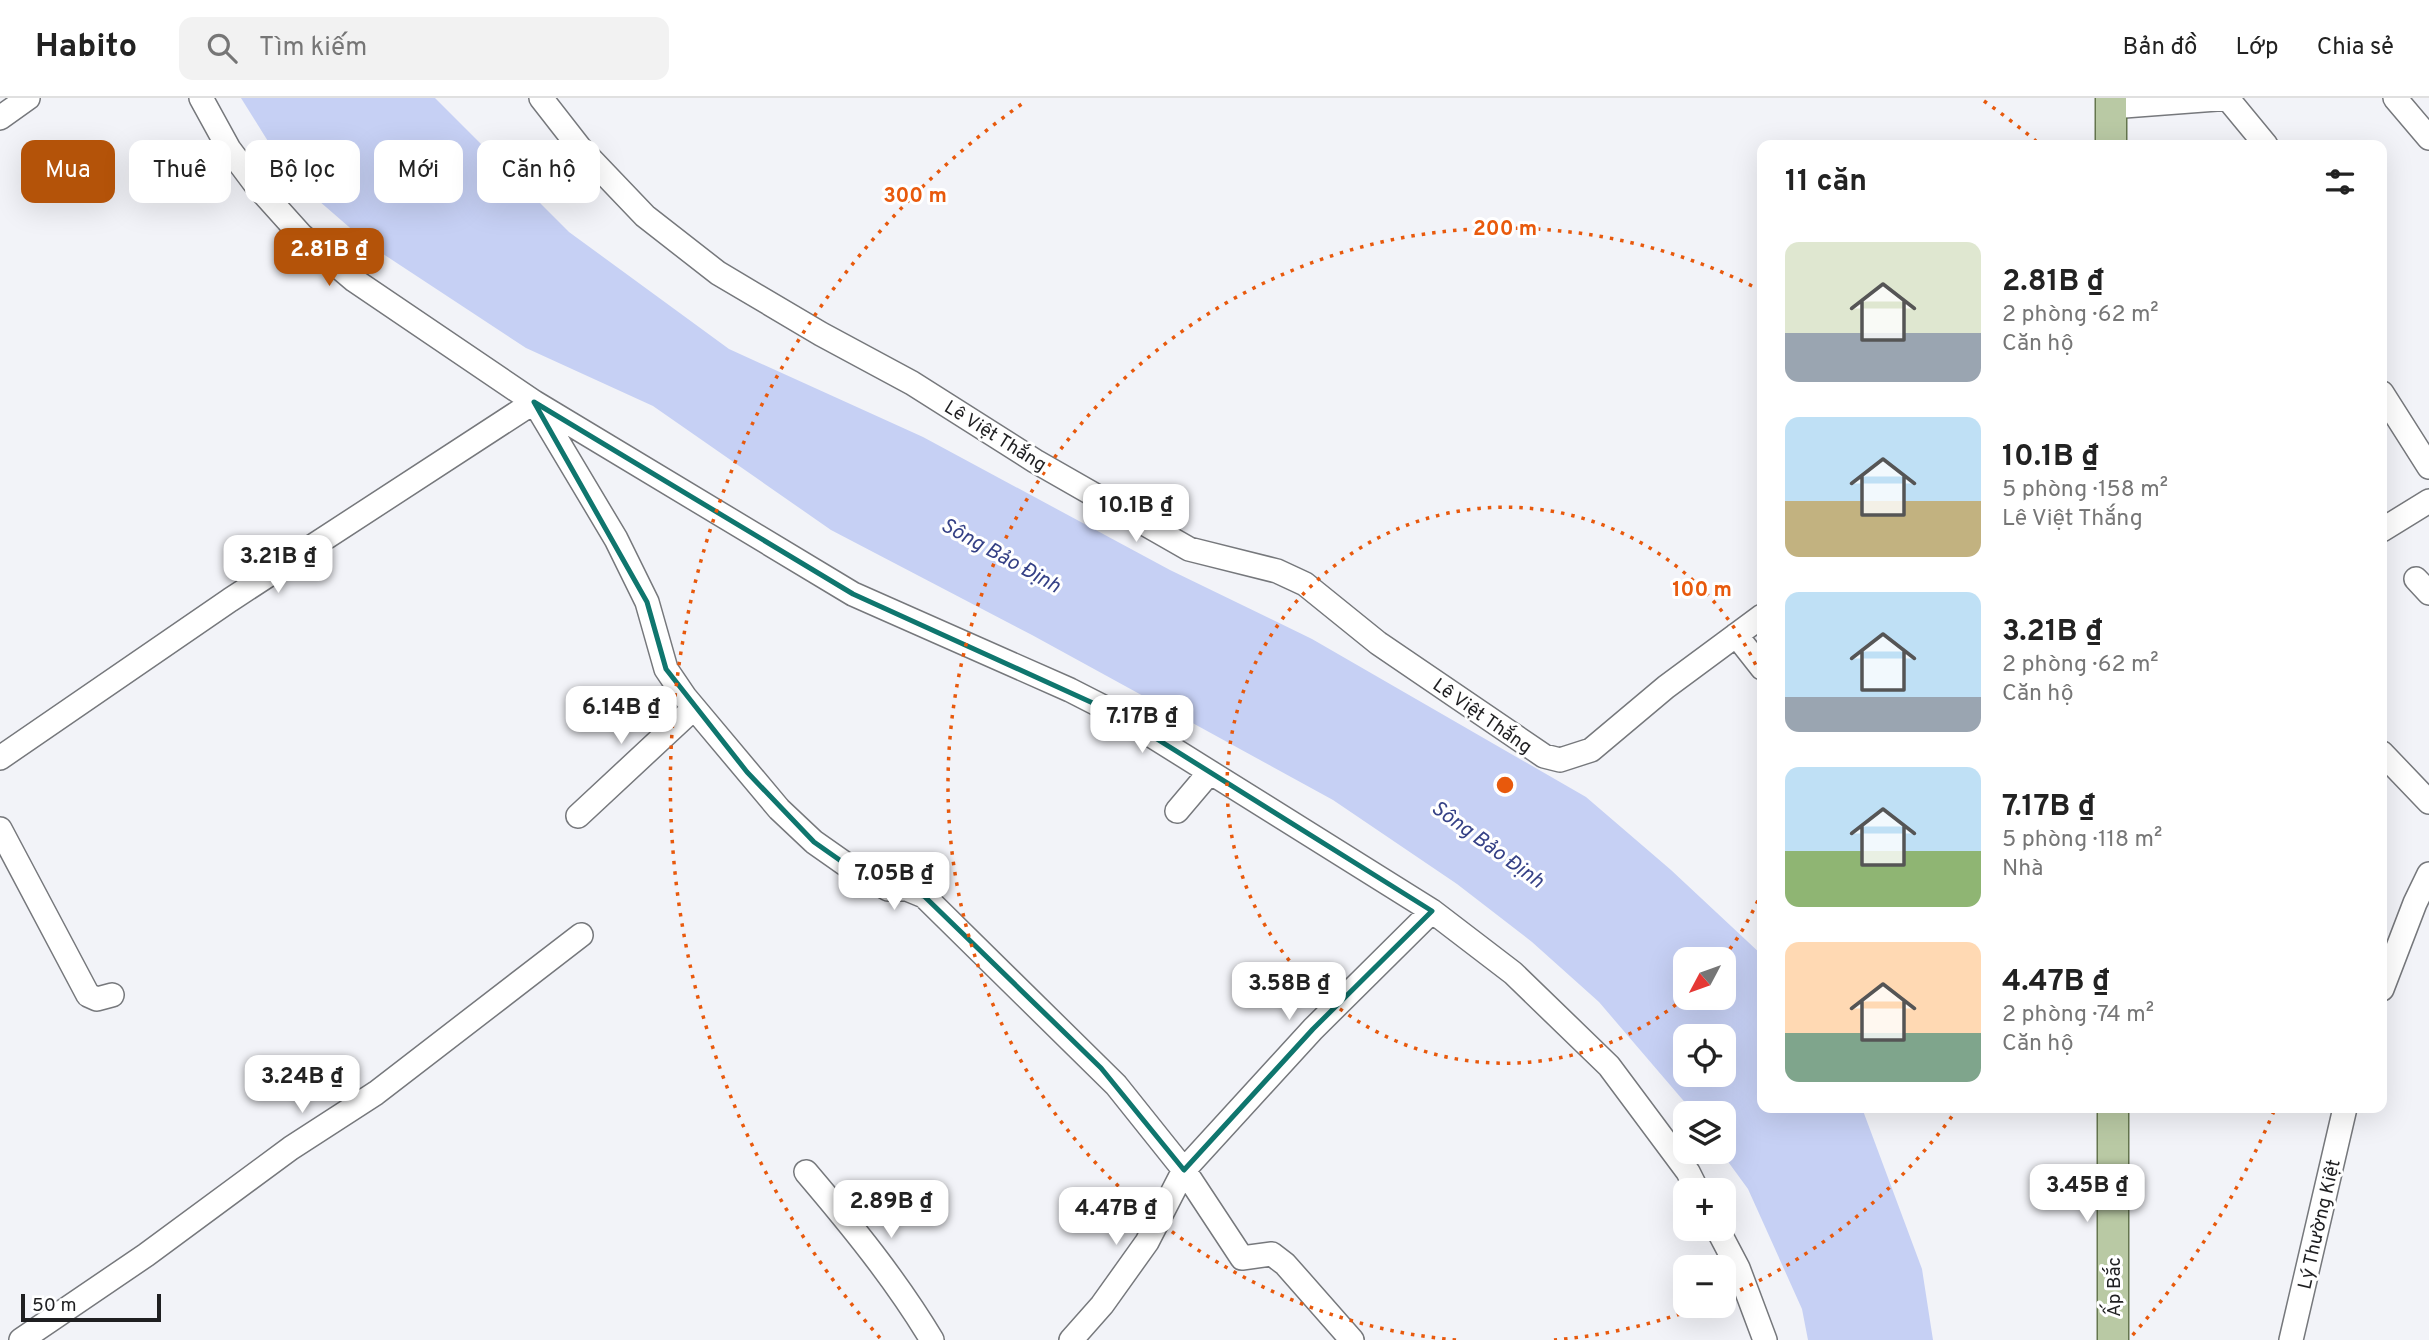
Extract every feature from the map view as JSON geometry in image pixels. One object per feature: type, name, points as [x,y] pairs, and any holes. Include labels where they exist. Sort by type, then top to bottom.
[{"type":"main road","points":[[2111,103],[2111,140]]},
{"type":"main road","name":"Ấp Bắc","points":[[2113,1113],[2113,1340]]},
{"type":"street","points":[[201,98],[229,149],[300,235],[355,280],[534,402],[853,594],[1070,690],[1117,714],[1432,911],[1513,973],[1609,1066],[1691,1178]]},
{"type":"street","name":"Lê Việt Thắng","points":[[541,98],[580,148],[645,216],[718,272],[821,334],[912,383],[1035,461],[1189,549],[1277,571],[1306,584],[1378,643],[1544,756],[1560,760],[1591,750],[1666,687],[1757,619]]},
{"type":"street","points":[[2111,103],[2229,98],[2262,140]]},
{"type":"street","points":[[2395,98],[2429,138]]},
{"type":"street","points":[[0,118],[22,100]]},
{"type":"street","points":[[2387,401],[2429,467]]},
{"type":"street","points":[[534,402],[616,539],[647,602],[666,669],[694,708],[779,809],[814,842],[851,869],[888,889],[907,889],[924,896],[1101,1068],[1184,1170],[1242,1258],[1272,1254],[1285,1264],[1352,1340]]},
{"type":"street","points":[[0,758],[230,600],[534,402]]},
{"type":"street","points":[[2387,527],[2429,501]]},
{"type":"street","points":[[1736,635],[1757,662]]},
{"type":"street","points":[[578,816],[694,708]]},
{"type":"street","points":[[2387,757],[2429,802]]},
{"type":"street","points":[[1177,811],[1210,772]]},
{"type":"street","points":[[0,829],[88,995],[97,999],[112,995]]},
{"type":"street","points":[[2387,976],[2429,874]]},
{"type":"street","points":[[1071,1340],[1101,1305],[1147,1242],[1184,1170],[1313,1029],[1432,911]]},
{"type":"street","points":[[21,1340],[146,1255],[291,1148],[376,1093],[581,934]]},
{"type":"street","name":"Lý Thường Kiệt","points":[[2291,1340],[2343,1113]]},
{"type":"street","points":[[806,1172],[860,1236],[914,1310],[932,1340]]},
{"type":"street","points":[[1724,1241],[1738,1268],[1765,1340]]},
{"type":"highlighted area","points":[[534,402],[853,594],[1117,714],[1432,911],[1313,1029],[1184,1170],[1101,1068],[924,896],[888,889],[851,868],[814,842],[747,772],[666,669],[647,602]]},
{"type":"water","name":"Sông Bảo Định","points":[[241,98],[435,98],[477,140],[477,203],[540,203],[569,232],[729,349],[923,437],[1170,570],[1312,639],[1586,797],[1671,870],[1757,950],[1757,1113],[1864,1113],[1922,1269],[1933,1340],[1808,1340],[1802,1309],[1748,1189],[1730,1164],[1736,1164],[1736,1101],[1684,1101],[1599,1002],[1532,942],[1457,884],[1333,800],[1032,635],[831,530],[653,406],[526,348],[371,246],[321,203],[360,203],[360,140],[267,140]]}]
